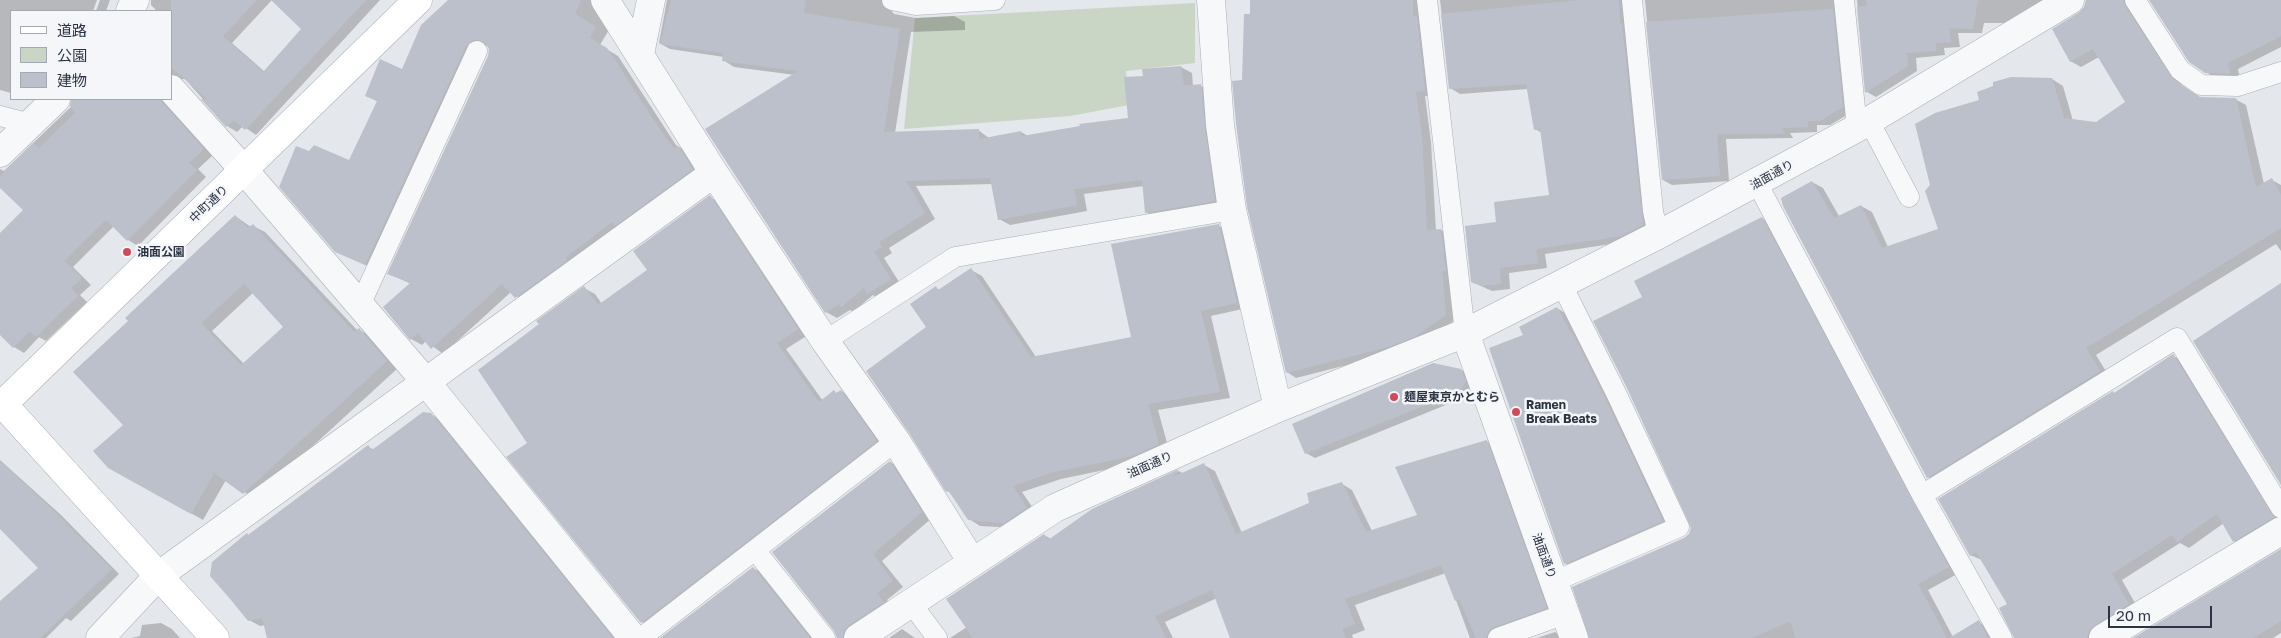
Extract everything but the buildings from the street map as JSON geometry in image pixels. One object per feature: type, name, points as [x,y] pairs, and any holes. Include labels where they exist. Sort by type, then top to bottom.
[{"type":"street","name":"中町通り","points":[[1,404],[418,0]]},
{"type":"street","points":[[605,0],[714,173],[826,341],[896,441],[972,562]]},
{"type":"street","points":[[640,54],[651,0]]},
{"type":"street","points":[[1211,0],[1220,125],[1232,210],[1278,408]]},
{"type":"street","name":"油面通り","points":[[858,638],[1055,508],[1278,408],[1464,333],[1757,183],[1863,124],[2060,3]]},
{"type":"street","points":[[172,90],[244,170],[426,382],[633,638]]},
{"type":"street","points":[[0,153],[55,100]]},
{"type":"street","points":[[100,638],[158,576],[714,173]]},
{"type":"street","name":"油面通り","points":[[1464,333],[1570,626]]},
{"type":"street","points":[[1,404],[215,638]]},
{"type":"street","points":[[2103,638],[2281,531]]},
{"type":"lane","points":[[892,0],[916,4],[994,0]]},
{"type":"lane","points":[[1632,0],[1653,211],[1658,235]]},
{"type":"lane","points":[[1844,0],[1863,124],[1909,197]]},
{"type":"lane","points":[[2136,0],[2180,70],[2201,85],[2238,86],[2281,72]]},
{"type":"lane","points":[[1432,1],[1464,333]]},
{"type":"lane","points":[[360,305],[478,51]]},
{"type":"lane","points":[[0,116],[30,124]]},
{"type":"lane","points":[[1757,183],[1922,495],[2002,638]]},
{"type":"lane","points":[[826,341],[955,257],[1232,210]]},
{"type":"lane","points":[[1554,582],[1679,527],[1616,393],[1561,284]]},
{"type":"lane","points":[[1922,495],[2177,338],[2281,508]]},
{"type":"lane","points":[[641,638],[896,441]]},
{"type":"lane","points":[[755,550],[825,638]]},
{"type":"lane","points":[[911,603],[937,638]]},
{"type":"lane","points":[[1498,638],[1570,626]]},
{"type":"green space","points":[[1195,3],[1195,63],[1126,71],[1129,105],[1070,116],[904,129],[915,18]]},
{"type":"place","name":"油面公園","points":[[127,252]]},
{"type":"place","name":"麺屋東京かとむら","points":[[1394,397]]},
{"type":"place","name":"Ramen Break Beats","points":[[1516,412]]}]
